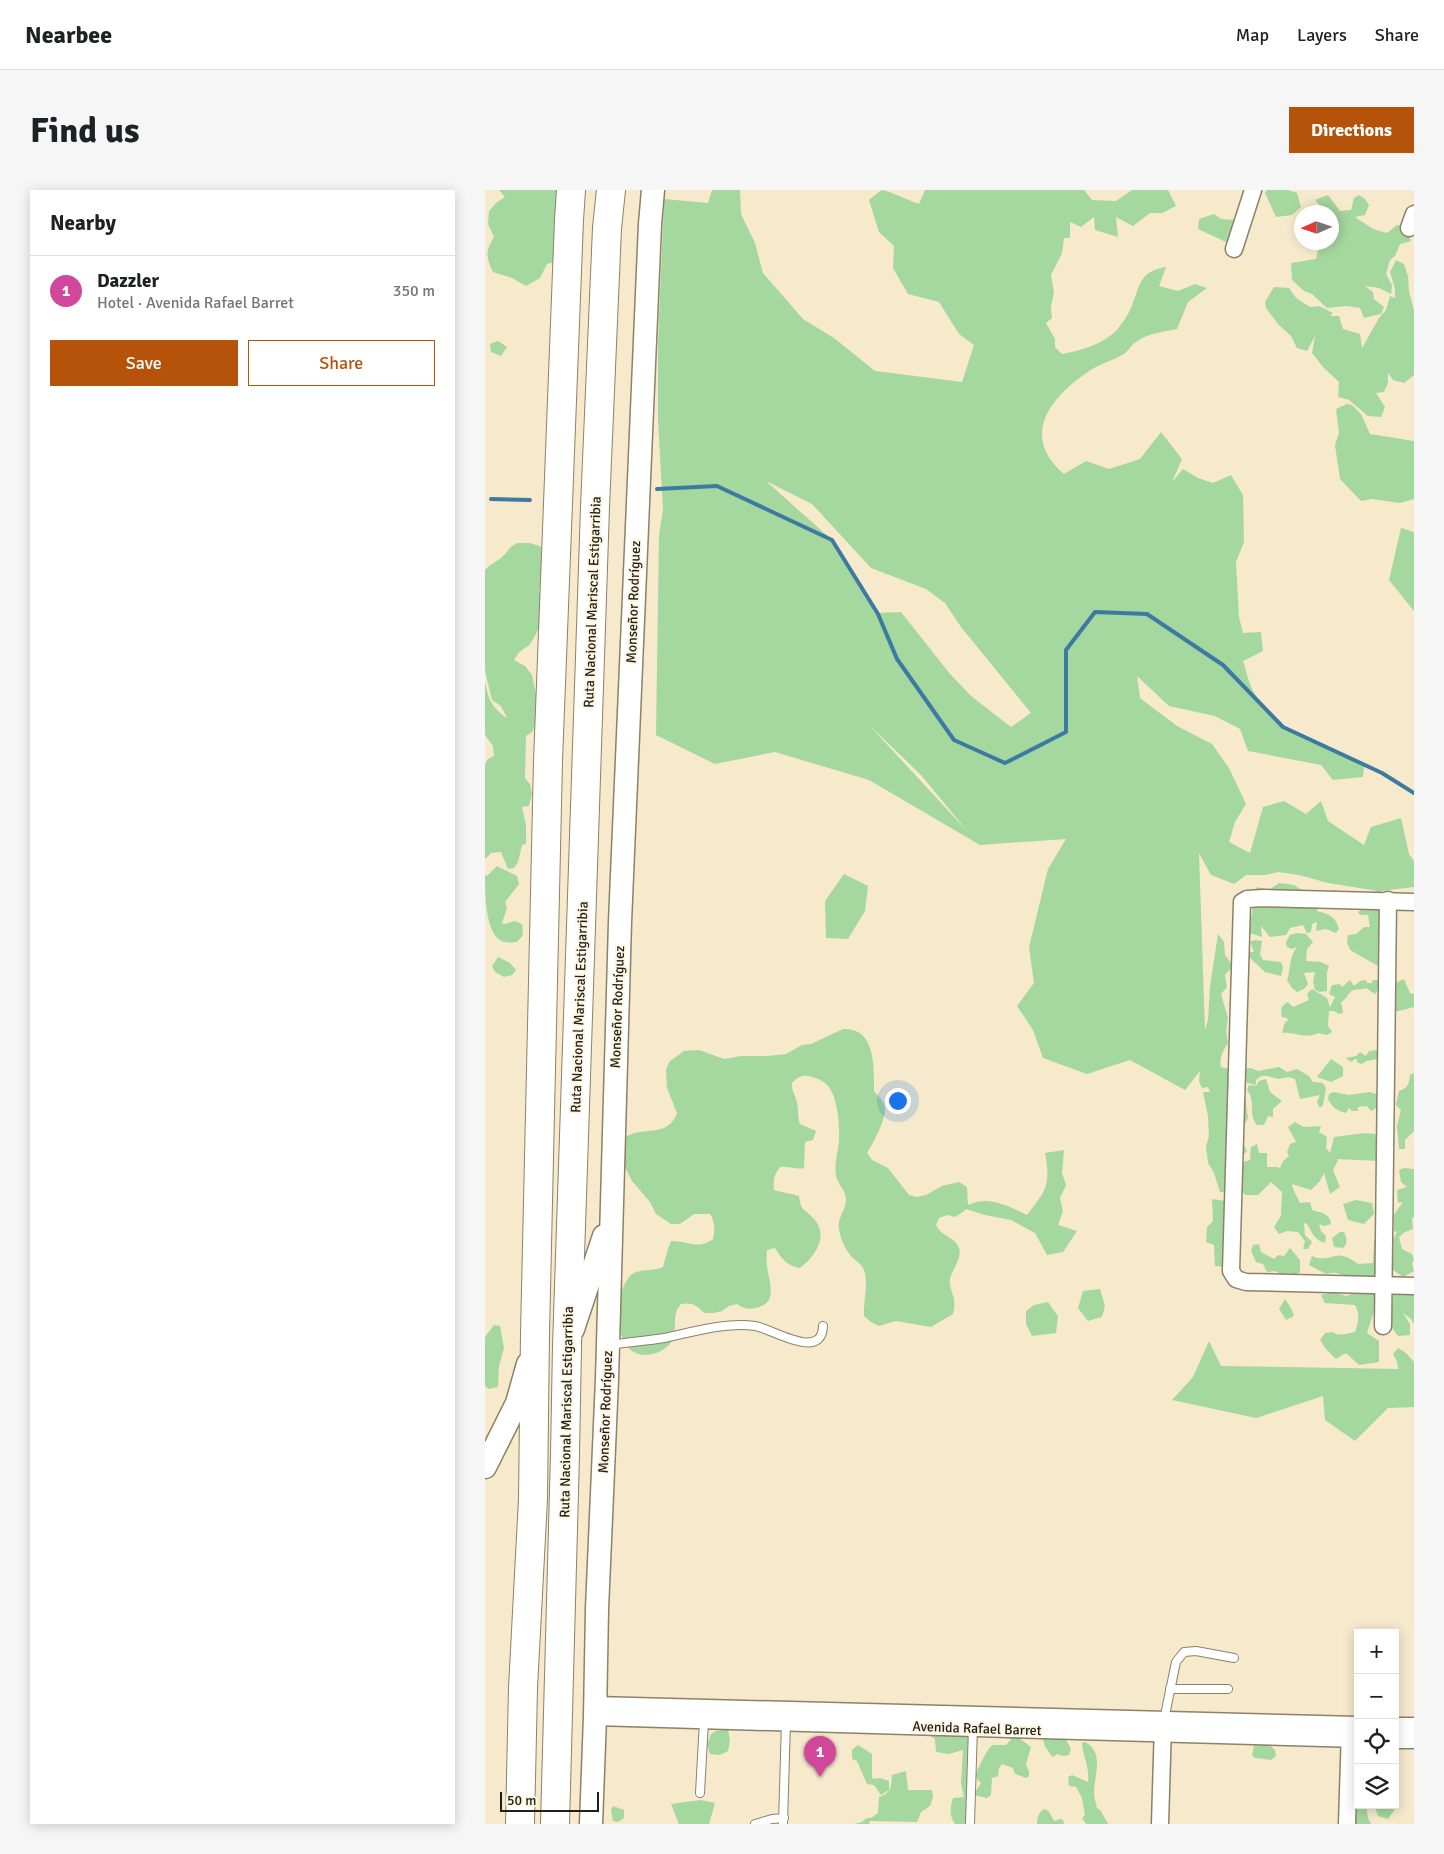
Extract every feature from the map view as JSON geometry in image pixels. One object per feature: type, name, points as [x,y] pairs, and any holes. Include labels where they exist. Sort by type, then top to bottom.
[{"type":"highway","points":[[520,1824],[523,1688],[533,1499],[535,1334],[549,761],[571,190]]},
{"type":"highway","name":"Ruta Nacional Mariscal Estigarribia","points":[[555,1824],[567,1346],[595,497],[607,228],[611,190]]},
{"type":"street","name":"Monseñor Rodríguez","points":[[591,1824],[597,1609],[608,1345],[620,912],[640,426],[653,190]]},
{"type":"street","points":[[1234,249],[1253,190]]},
{"type":"street","points":[[1414,902],[1263,898],[1247,899],[1242,902],[1231,1271],[1236,1279],[1246,1282],[1414,1286]]},
{"type":"street","points":[[1383,1326],[1388,900]]},
{"type":"street","points":[[567,1346],[611,1215]]},
{"type":"street","points":[[485,1467],[517,1404],[535,1334]]},
{"type":"street","name":"Avenida Rafael Barret","points":[[595,1711],[704,1720],[786,1716]]},
{"type":"street","name":"Avenida Rafael Barret","points":[[595,1711],[1354,1732]]},
{"type":"street","points":[[1160,1824],[1163,1726]]},
{"type":"street","points":[[1399,1726],[1414,1726]]},
{"type":"street","points":[[1347,1824],[1354,1732]]},
{"type":"street","points":[[1399,1740],[1414,1740]]},
{"type":"lane","points":[[608,1345],[664,1338],[715,1328],[747,1325],[762,1327],[772,1333],[792,1340],[809,1341],[820,1339],[823,1335],[823,1326]]},
{"type":"lane","points":[[1163,1726],[1176,1662],[1184,1652],[1196,1651],[1234,1658]]},
{"type":"lane","points":[[1170,1689],[1228,1689]]},
{"type":"lane","points":[[755,1824],[772,1819],[784,1821],[786,1716]]},
{"type":"lane","points":[[699,1793],[704,1720]]},
{"type":"lane","points":[[970,1824],[973,1721]]},
{"type":"green space","points":[[499,190],[561,190],[559,261],[547,264],[540,278],[526,286],[512,278],[493,272],[489,262],[487,254],[494,237],[488,224],[489,211],[505,197]]},
{"type":"green space","points":[[712,190],[740,190],[741,214],[755,243],[763,273],[803,319],[834,338],[875,371],[962,382],[974,345],[959,334],[939,302],[908,294],[893,268],[894,246],[879,232],[869,200],[882,190],[919,204],[925,190],[1084,190],[1092,200],[1116,201],[1132,190],[1168,190],[1176,206],[1162,213],[1150,213],[1133,226],[1116,217],[1118,237],[1095,230],[1094,217],[1081,227],[1070,222],[1070,238],[1064,238],[1062,253],[1051,275],[1054,292],[1051,307],[1052,318],[1046,323],[1055,339],[1055,347],[1062,354],[1077,351],[1110,336],[1128,314],[1145,276],[1157,269],[1166,267],[1159,286],[1178,291],[1195,284],[1207,288],[1188,302],[1177,329],[1156,333],[1141,339],[1134,343],[1124,354],[1094,368],[1066,389],[1046,415],[1042,429],[1043,444],[1050,459],[1064,474],[1086,461],[1109,469],[1140,459],[1161,432],[1182,459],[1172,482],[1183,469],[1198,478],[1213,483],[1231,475],[1243,495],[1244,542],[1236,562],[1239,617],[1243,633],[1261,632],[1263,651],[1243,661],[1251,687],[1271,715],[1285,726],[1316,744],[1364,765],[1363,777],[1333,780],[1321,765],[1248,751],[1240,729],[1215,716],[1169,706],[1137,676],[1140,698],[1177,726],[1212,744],[1229,768],[1246,804],[1235,822],[1229,842],[1250,853],[1263,807],[1284,801],[1306,814],[1321,801],[1328,821],[1364,845],[1371,827],[1401,818],[1409,854],[1414,861],[1414,887],[1381,891],[1386,899],[1385,954],[1378,966],[1350,950],[1347,942],[1348,935],[1356,934],[1364,927],[1370,927],[1368,915],[1358,913],[1360,910],[1369,908],[1328,900],[1334,890],[1359,899],[1369,893],[1378,891],[1278,872],[1265,875],[1246,875],[1234,884],[1211,875],[1199,853],[1205,1030],[1208,1020],[1210,987],[1218,934],[1224,942],[1225,955],[1233,966],[1225,975],[1227,987],[1221,994],[1228,1018],[1226,1031],[1228,1043],[1221,1058],[1221,1067],[1233,1070],[1251,1068],[1258,1071],[1279,1067],[1287,1072],[1297,1069],[1309,1076],[1313,1082],[1323,1083],[1326,1088],[1323,1105],[1320,1108],[1317,1102],[1320,1095],[1300,1099],[1295,1079],[1261,1076],[1256,1080],[1256,1085],[1243,1082],[1248,1118],[1244,1125],[1242,1142],[1247,1151],[1237,1161],[1228,1192],[1220,1192],[1214,1173],[1208,1163],[1206,1146],[1209,1136],[1208,1116],[1203,1092],[1210,1092],[1208,1087],[1202,1088],[1199,1081],[1200,1071],[1185,1090],[1130,1060],[1087,1074],[1043,1058],[1033,1030],[1017,1006],[1034,983],[1029,947],[1048,869],[1066,839],[980,845],[869,780],[775,752],[715,764],[656,735],[659,535],[663,509],[658,421],[658,343],[664,199],[708,203]],"holes":[[[766,481],[812,504],[871,568],[926,589],[945,603],[961,627],[1031,713],[1011,727],[971,696],[950,674],[901,612],[878,613],[832,540]],[[869,725],[921,775],[968,832]]]},
{"type":"green space","points":[[1267,190],[1288,190],[1297,193],[1300,205],[1294,205],[1294,213],[1292,215],[1276,217],[1265,193]]},
{"type":"green space","points":[[1328,195],[1336,205],[1319,205],[1315,200]]},
{"type":"green space","points":[[1359,195],[1369,205],[1365,215],[1355,217],[1373,229],[1387,233],[1397,225],[1404,225],[1411,241],[1400,244],[1395,256],[1390,260],[1386,274],[1392,285],[1391,294],[1379,288],[1365,286],[1373,292],[1374,299],[1384,307],[1381,314],[1364,318],[1360,308],[1347,306],[1327,308],[1312,294],[1304,291],[1292,280],[1291,263],[1316,259],[1318,251],[1339,250],[1339,210],[1351,210],[1354,198]]},
{"type":"green space","points":[[1214,214],[1221,219],[1237,220],[1237,238],[1226,242],[1198,229],[1199,219]]},
{"type":"green space","points":[[1396,260],[1404,264],[1414,310],[1414,375],[1404,383],[1393,380],[1388,373],[1388,383],[1384,392],[1376,393],[1385,407],[1381,417],[1368,416],[1349,400],[1338,397],[1339,382],[1312,353],[1315,336],[1307,351],[1297,348],[1291,336],[1278,324],[1266,308],[1265,302],[1274,287],[1289,288],[1296,298],[1310,307],[1319,306],[1333,313],[1330,316],[1339,316],[1343,329],[1360,334],[1362,348],[1379,318],[1386,310],[1390,296],[1395,298],[1395,289],[1390,272]]},
{"type":"green space","points":[[498,341],[507,347],[501,356],[491,352],[490,344]]},
{"type":"green space","points":[[1347,404],[1352,405],[1361,414],[1370,434],[1414,441],[1414,499],[1400,503],[1372,499],[1361,501],[1340,479],[1335,445],[1339,433],[1336,409]]},
{"type":"green space","points":[[1401,528],[1414,532],[1414,611],[1389,580]]},
{"type":"green space","points":[[518,543],[540,546],[544,569],[539,591],[544,602],[540,625],[533,639],[514,660],[525,666],[532,675],[537,699],[535,710],[537,721],[532,732],[526,736],[525,778],[530,784],[532,794],[529,806],[522,807],[526,825],[526,844],[522,845],[518,862],[514,868],[508,869],[501,852],[491,853],[485,859],[485,764],[488,759],[494,756],[493,746],[485,735],[485,681],[491,702],[507,718],[501,706],[492,700],[485,671],[485,570]]},
{"type":"green space","points":[[497,866],[517,876],[519,884],[505,902],[507,908],[502,923],[515,921],[522,924],[523,935],[517,942],[507,942],[498,939],[493,933],[487,914],[485,875],[487,876]]},
{"type":"green space","points":[[844,874],[868,886],[865,911],[848,939],[826,938],[825,901]]},
{"type":"green space","points":[[1279,883],[1294,885],[1320,902],[1317,911],[1334,919],[1339,929],[1336,933],[1326,929],[1316,931],[1317,922],[1312,924],[1311,932],[1307,933],[1303,925],[1290,928],[1286,935],[1270,937],[1261,926],[1262,937],[1247,932],[1248,921],[1252,915],[1253,893],[1257,887],[1269,890]]},
{"type":"green space","points":[[1297,933],[1306,934],[1313,942],[1307,949],[1306,961],[1321,962],[1329,966],[1327,972],[1327,991],[1320,992],[1315,990],[1313,982],[1315,972],[1304,973],[1308,984],[1304,989],[1297,992],[1287,980],[1291,959],[1297,947],[1292,949],[1287,947],[1286,942],[1290,935]]},
{"type":"green space","points":[[1254,940],[1262,941],[1260,954],[1263,960],[1281,962],[1283,968],[1281,976],[1265,972],[1249,957],[1250,952],[1254,952],[1250,942]]},
{"type":"green space","points":[[498,957],[510,963],[516,970],[512,975],[504,977],[495,972],[492,966]]},
{"type":"green space","points":[[1404,979],[1410,993],[1414,994],[1414,1007],[1395,1012],[1390,985]]},
{"type":"green space","points":[[1350,980],[1354,986],[1360,981],[1366,980],[1367,983],[1372,983],[1373,980],[1379,980],[1380,987],[1375,994],[1366,988],[1353,990],[1341,1002],[1343,1013],[1339,1014],[1329,1011],[1328,1026],[1332,1032],[1327,1035],[1318,1033],[1305,1036],[1282,1033],[1285,1022],[1288,1021],[1287,1018],[1282,1017],[1282,1006],[1288,1002],[1293,1007],[1309,1000],[1307,994],[1312,989],[1327,998],[1330,1007],[1335,997],[1329,994],[1332,985],[1340,984],[1342,987]]},
{"type":"green space","points":[[843,1029],[854,1030],[862,1035],[867,1042],[873,1061],[874,1091],[883,1102],[885,1109],[880,1129],[867,1153],[872,1160],[888,1168],[909,1195],[917,1197],[926,1195],[942,1186],[959,1182],[967,1187],[968,1205],[975,1202],[990,1201],[1005,1205],[1027,1215],[1043,1193],[1047,1181],[1045,1153],[1064,1150],[1062,1173],[1066,1185],[1060,1198],[1063,1211],[1058,1225],[1077,1231],[1063,1252],[1047,1255],[1035,1233],[1011,1220],[966,1209],[955,1217],[947,1215],[939,1218],[936,1225],[938,1229],[956,1243],[960,1254],[950,1279],[950,1287],[954,1298],[953,1314],[931,1327],[896,1321],[879,1326],[871,1322],[864,1316],[866,1281],[864,1270],[847,1250],[840,1232],[839,1221],[846,1199],[836,1175],[839,1131],[836,1103],[834,1096],[825,1083],[811,1077],[802,1076],[792,1083],[799,1121],[800,1124],[816,1131],[813,1140],[805,1142],[804,1168],[780,1167],[775,1175],[774,1190],[799,1196],[802,1207],[813,1218],[820,1231],[819,1245],[815,1252],[800,1268],[792,1266],[785,1261],[775,1248],[767,1250],[771,1295],[765,1304],[750,1309],[737,1304],[729,1306],[722,1311],[704,1313],[694,1305],[688,1303],[681,1304],[676,1314],[674,1336],[668,1346],[651,1354],[644,1355],[633,1352],[626,1344],[618,1321],[621,1294],[625,1283],[634,1273],[663,1267],[671,1241],[703,1244],[713,1239],[714,1232],[714,1223],[710,1214],[694,1214],[680,1224],[671,1224],[656,1214],[650,1202],[632,1181],[624,1165],[624,1138],[639,1132],[661,1129],[673,1121],[677,1113],[667,1088],[666,1070],[669,1062],[684,1051],[699,1050],[724,1059],[741,1056],[786,1054],[802,1045],[811,1044]]},
{"type":"green space","points":[[1379,1050],[1379,1059],[1366,1061],[1362,1064],[1356,1062],[1358,1060],[1355,1059],[1351,1062],[1346,1058],[1356,1056],[1360,1052],[1366,1056],[1369,1051]]},
{"type":"green space","points":[[1331,1059],[1343,1067],[1343,1076],[1331,1082],[1317,1077]]},
{"type":"green space","points":[[1414,1073],[1414,1131],[1405,1140],[1405,1149],[1399,1149],[1397,1126],[1401,1110],[1396,1105],[1399,1091],[1406,1087],[1410,1075]]},
{"type":"green space","points":[[1266,1079],[1270,1092],[1282,1101],[1273,1109],[1273,1117],[1268,1116],[1264,1125],[1257,1125],[1253,1116],[1250,1095],[1247,1090],[1249,1085],[1256,1086],[1259,1081]]},
{"type":"green space","points":[[1334,1092],[1349,1095],[1370,1092],[1379,1095],[1380,1106],[1371,1111],[1367,1106],[1358,1107],[1358,1111],[1352,1111],[1349,1108],[1346,1113],[1335,1108],[1328,1099],[1329,1094]]},
{"type":"green space","points":[[1295,1122],[1304,1127],[1321,1126],[1319,1132],[1327,1137],[1326,1148],[1330,1153],[1334,1137],[1365,1133],[1375,1134],[1380,1148],[1379,1161],[1337,1159],[1333,1170],[1340,1187],[1330,1194],[1324,1173],[1320,1181],[1311,1190],[1292,1184],[1300,1203],[1310,1202],[1312,1210],[1325,1214],[1331,1224],[1324,1226],[1319,1224],[1321,1231],[1326,1236],[1325,1243],[1316,1238],[1307,1224],[1304,1223],[1305,1235],[1312,1242],[1308,1249],[1303,1249],[1305,1241],[1298,1232],[1287,1231],[1279,1234],[1274,1227],[1281,1216],[1282,1192],[1271,1182],[1258,1195],[1245,1195],[1236,1184],[1240,1163],[1250,1160],[1251,1147],[1257,1144],[1259,1153],[1267,1153],[1267,1167],[1280,1168],[1283,1161],[1289,1156],[1287,1152],[1290,1144],[1296,1142],[1288,1127]]},
{"type":"green space","points":[[1404,1168],[1414,1169],[1414,1217],[1412,1218],[1413,1229],[1399,1237],[1402,1249],[1412,1254],[1414,1271],[1403,1277],[1389,1267],[1386,1254],[1394,1250],[1393,1240],[1397,1232],[1394,1231],[1393,1216],[1403,1202],[1398,1203],[1397,1190],[1407,1187],[1401,1182],[1399,1170]]},
{"type":"green space","points":[[1212,1199],[1226,1201],[1226,1267],[1215,1266],[1214,1245],[1206,1242],[1207,1227],[1213,1221]]},
{"type":"green space","points":[[1356,1200],[1372,1203],[1374,1214],[1364,1224],[1348,1220],[1343,1204]]},
{"type":"green space","points":[[1340,1232],[1344,1232],[1346,1239],[1346,1244],[1343,1248],[1334,1247],[1332,1238]]},
{"type":"green space","points":[[1376,1238],[1376,1276],[1348,1280],[1338,1273],[1326,1274],[1309,1265],[1312,1256],[1324,1258],[1338,1255],[1358,1264],[1373,1263],[1374,1242]]},
{"type":"green space","points":[[1259,1244],[1261,1252],[1274,1259],[1278,1255],[1284,1256],[1290,1248],[1300,1260],[1300,1272],[1296,1275],[1288,1273],[1284,1276],[1275,1271],[1267,1272],[1263,1264],[1256,1262],[1251,1251],[1253,1245]]},
{"type":"green space","points":[[1100,1289],[1105,1306],[1102,1317],[1088,1321],[1078,1308],[1083,1291]]},
{"type":"green space","points":[[1334,1292],[1346,1296],[1359,1292],[1383,1295],[1378,1299],[1367,1333],[1379,1341],[1379,1362],[1359,1365],[1346,1353],[1336,1359],[1320,1340],[1325,1333],[1341,1334],[1355,1332],[1358,1315],[1355,1305],[1325,1303],[1321,1295]]},
{"type":"green space","points":[[1414,1292],[1414,1324],[1403,1313],[1410,1324],[1410,1335],[1398,1336],[1390,1325],[1385,1306],[1393,1303],[1393,1294]]},
{"type":"green space","points":[[1285,1299],[1294,1316],[1286,1320],[1279,1309]]},
{"type":"green space","points":[[1048,1302],[1058,1316],[1056,1333],[1032,1336],[1026,1324],[1026,1311],[1034,1305]]},
{"type":"green space","points":[[494,1325],[500,1326],[504,1348],[499,1366],[498,1387],[489,1389],[485,1386],[485,1337]]},
{"type":"green space","points":[[1209,1341],[1221,1366],[1398,1369],[1393,1354],[1398,1348],[1406,1353],[1414,1362],[1414,1407],[1388,1408],[1355,1441],[1325,1420],[1323,1396],[1256,1418],[1172,1400],[1193,1377]]},
{"type":"green space","points":[[728,1729],[730,1741],[728,1751],[720,1755],[710,1754],[707,1745],[711,1734]]},
{"type":"green space","points":[[922,1730],[975,1735],[974,1794],[981,1783],[975,1777],[982,1760],[992,1745],[1006,1745],[1015,1735],[1031,1747],[1026,1764],[1029,1776],[1026,1778],[1015,1774],[1013,1768],[1002,1764],[999,1768],[998,1776],[992,1778],[991,1795],[987,1798],[974,1795],[974,1824],[955,1824],[951,1811],[953,1798],[964,1797],[961,1784],[963,1750],[949,1754],[936,1752],[935,1739]]},
{"type":"green space","points":[[1041,1731],[1064,1736],[1071,1749],[1069,1755],[1057,1754],[1053,1757],[1045,1747]]},
{"type":"green space","points":[[1259,1741],[1270,1745],[1275,1750],[1276,1756],[1271,1760],[1255,1758],[1252,1755],[1255,1742]]},
{"type":"green space","points":[[1085,1742],[1095,1752],[1097,1758],[1094,1797],[1097,1808],[1101,1811],[1108,1824],[1086,1824],[1082,1818],[1085,1815],[1082,1798],[1076,1787],[1069,1786],[1068,1777],[1072,1775],[1088,1782],[1088,1772],[1082,1743]]},
{"type":"green space","points":[[858,1745],[872,1754],[873,1779],[880,1778],[889,1781],[889,1790],[881,1795],[874,1785],[867,1784],[857,1761],[852,1759],[852,1750]]},
{"type":"green space","points":[[906,1771],[908,1790],[932,1790],[933,1797],[930,1806],[921,1812],[917,1822],[870,1821],[869,1824],[854,1824],[871,1818],[878,1813],[879,1797],[889,1791],[892,1775]]},
{"type":"green space","points":[[701,1800],[715,1803],[709,1824],[679,1824],[671,1804]]},
{"type":"green space","points":[[1354,1804],[1354,1809],[1367,1809],[1371,1824],[1350,1824]]},
{"type":"green space","points":[[613,1806],[624,1810],[624,1818],[618,1822],[613,1821],[611,1810]]},
{"type":"green space","points":[[1045,1809],[1055,1821],[1063,1820],[1064,1824],[1037,1824],[1041,1811]]},
{"type":"green space","points":[[1375,1809],[1395,1809],[1388,1819],[1378,1816]]},
{"type":"waterway","points":[[657,489],[717,486],[832,540],[878,614],[897,659],[954,740],[1005,763],[1066,732],[1066,650],[1095,612],[1147,614],[1223,665],[1283,727],[1382,773],[1414,793]]},
{"type":"waterway","points":[[491,499],[530,500]]},
{"type":"place","name":"Dazzler","points":[[820,1777]]}]
